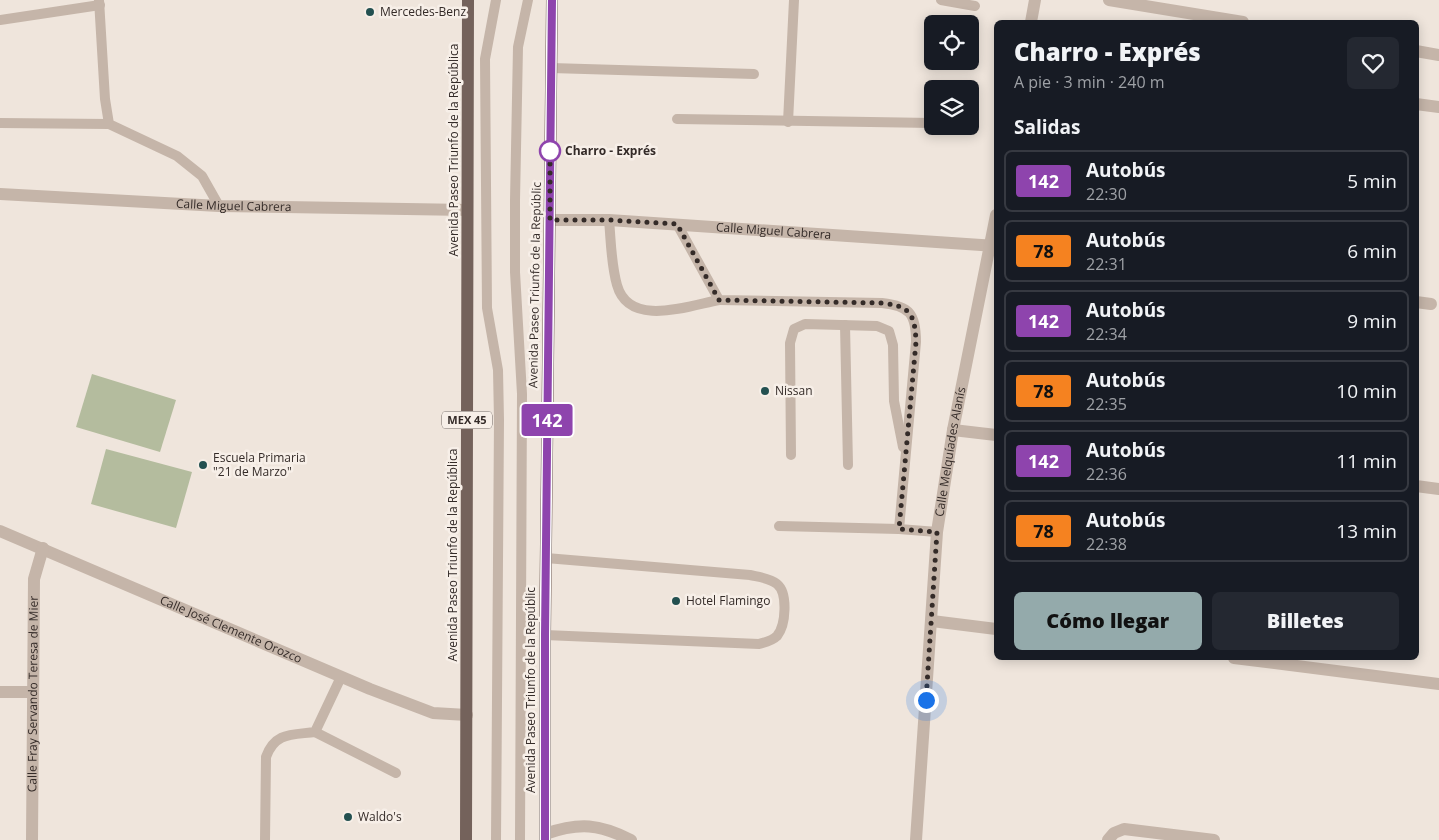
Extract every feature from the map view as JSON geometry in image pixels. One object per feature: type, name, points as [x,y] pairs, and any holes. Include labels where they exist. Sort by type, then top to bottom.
[{"type":"main road","name":"Avenida Paseo Triunfo de la República","points":[[466,840],[468,0]]},
{"type":"main road","name":"Avenida Paseo Triunfo de la Repúblic","points":[[545,837],[545,635],[552,0]]},
{"type":"street","points":[[1031,20],[1035,0]]},
{"type":"street","points":[[1109,0],[1182,17],[1219,20]]},
{"type":"street","points":[[1419,52],[1439,55]]},
{"type":"street","points":[[1419,104],[1439,107]]},
{"type":"street","name":"Calle Miguel Cabrera","points":[[0,194],[220,206],[467,210]]},
{"type":"street","name":"Calle Miguel Cabrera","points":[[550,220],[609,220],[994,245]]},
{"type":"street","name":"Calle Melquíades Alanís","points":[[916,840],[937,532],[953,430],[994,245]]},
{"type":"street","points":[[1419,302],[1431,304]]},
{"type":"street","points":[[953,430],[994,436]]},
{"type":"street","points":[[1419,486],[1439,489]]},
{"type":"street","name":"Calle José Clemente Orozco","points":[[0,530],[341,677],[433,713],[467,715]]},
{"type":"street","name":"Calle Fray Servando Teresa de Mier","points":[[32,840],[34,579],[44,548]]},
{"type":"street","points":[[932,621],[994,629]]},
{"type":"street","points":[[1250,660],[1439,684]]},
{"type":"street","points":[[0,692],[33,692]]},
{"type":"street","points":[[545,837],[569,826],[586,826],[608,828],[631,840]]},
{"type":"street","points":[[1108,840],[1114,833],[1124,829],[1214,840]]},
{"type":"lane","points":[[496,0],[485,59],[487,308],[498,370],[499,420],[496,840]]},
{"type":"lane","points":[[520,840],[522,394],[514,272],[518,47],[528,0]]},
{"type":"lane","points":[[788,122],[794,0]]},
{"type":"lane","points":[[941,0],[975,6]]},
{"type":"lane","points":[[0,20],[99,3],[105,99],[109,124]]},
{"type":"lane","points":[[551,68],[754,74]]},
{"type":"lane","points":[[678,119],[924,123]]},
{"type":"lane","points":[[0,123],[109,124],[177,156],[202,176],[220,206]]},
{"type":"lane","points":[[609,220],[616,283],[621,296],[631,307],[637,310],[663,310],[719,300],[882,303],[899,305],[907,309],[914,318],[916,342],[899,529]]},
{"type":"lane","points":[[677,224],[719,300]]},
{"type":"lane","points":[[791,455],[791,336],[798,326],[804,324],[877,326],[889,331],[892,337],[894,401],[906,457]]},
{"type":"lane","points":[[845,325],[848,464]]},
{"type":"lane","points":[[779,526],[899,529],[937,532]]},
{"type":"lane","points":[[545,635],[759,644],[770,641],[778,635],[782,624],[784,602],[783,591],[777,584],[750,575],[546,558]]},
{"type":"lane","points":[[315,732],[341,677]]},
{"type":"lane","points":[[265,840],[266,756],[271,744],[284,736],[315,732],[396,773]]},
{"type":"green space","points":[[92,374],[176,400],[160,452],[76,427]]},
{"type":"green space","points":[[106,449],[192,472],[176,528],[91,504]]},
{"type":"bus line","name":"142","points":[[545,840],[545,635],[552,0]]},
{"type":"place","name":"Mercedes-Benz","points":[[370,12]]},
{"type":"place","name":"Charro - Exprés","points":[[550,151]]},
{"type":"place","name":"Nissan","points":[[765,391]]},
{"type":"place","name":"Escuela Primaria \"21 de Marzo\"","points":[[203,465]]},
{"type":"place","name":"Hotel Flamingo","points":[[676,601]]},
{"type":"place","name":"Waldo's","points":[[348,817]]},
{"type":"route","points":[[550,151],[550,144],[550,220],[609,220],[677,224],[719,300],[882,303],[899,305],[907,309],[914,318],[916,342],[899,529],[937,532],[926,700]]}]
